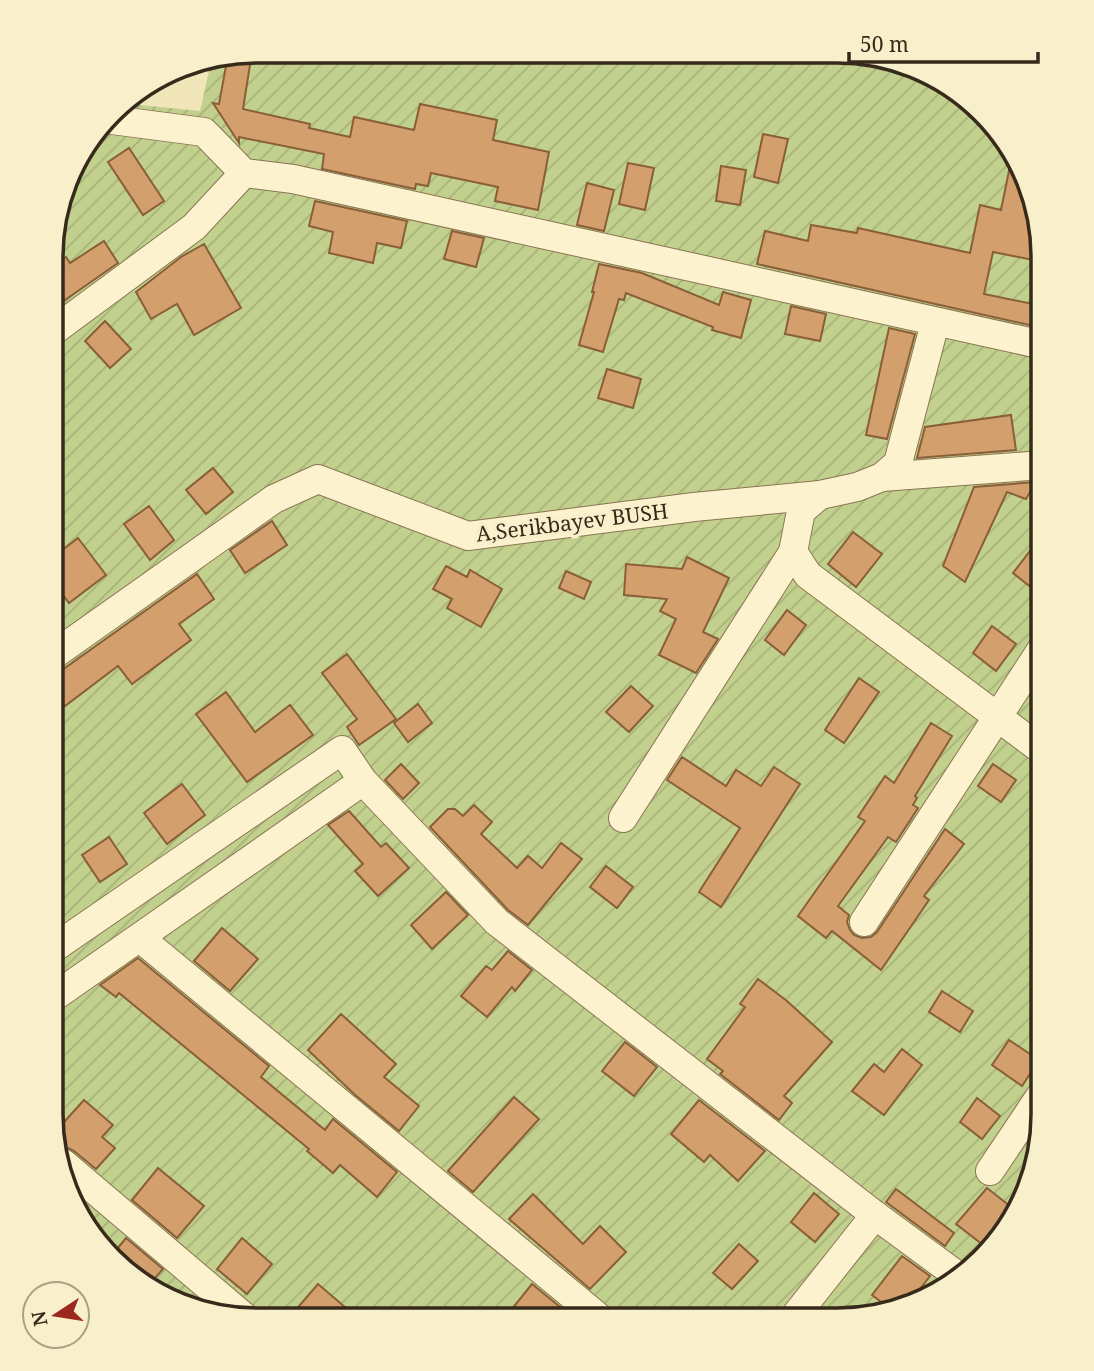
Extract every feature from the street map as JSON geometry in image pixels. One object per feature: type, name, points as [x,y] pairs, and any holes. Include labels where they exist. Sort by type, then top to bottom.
[{"type":"street","points":[[119,121],[204,132],[244,173],[293,179],[1031,343]]},
{"type":"street","points":[[63,323],[194,227],[244,173]]},
{"type":"street","points":[[882,477],[898,463],[934,323]]},
{"type":"street","name":"A,Serikbayev BUSH","points":[[63,648],[274,499],[318,479],[468,536],[694,507],[820,495],[857,487],[882,477],[1031,466]]},
{"type":"street","points":[[623,818],[793,552],[801,511],[820,495]]},
{"type":"street","points":[[793,552],[808,575],[1031,742]]},
{"type":"street","points":[[864,922],[1031,666]]},
{"type":"street","points":[[63,942],[342,750],[363,781],[497,922],[951,1271]]},
{"type":"street","points":[[63,991],[363,781]]},
{"type":"street","points":[[140,938],[587,1308]]},
{"type":"street","points":[[990,1171],[1031,1110]]},
{"type":"street","points":[[72,1171],[231,1306]]},
{"type":"street","points":[[801,1308],[875,1214]]},
{"type":"green space","points":[[244,63],[837,63],[875,67],[900,73],[923,83],[965,111],[991,139],[1005,160],[1024,206],[1031,257],[1031,1127],[1021,1177],[998,1222],[974,1251],[934,1282],[900,1298],[850,1308],[244,1308],[194,1298],[160,1282],[120,1251],[89,1211],[70,1165],[63,1114],[65,231],[70,206],[83,171],[103,139],[129,111],[137,105],[200,111],[209,69]]},
{"type":"building","points":[[250,63],[243,109],[310,124],[309,128],[350,137],[354,117],[414,130],[420,104],[497,120],[493,140],[549,152],[538,210],[495,201],[498,187],[431,173],[428,186],[416,184],[415,189],[322,169],[324,154],[239,137],[239,143],[213,103],[219,104],[226,66]]},
{"type":"building","points":[[763,134],[788,139],[778,183],[754,177]]},
{"type":"building","points":[[129,148],[164,201],[143,215],[108,162]]},
{"type":"building","points":[[628,163],[654,168],[645,210],[619,204]]},
{"type":"building","points":[[721,166],[746,170],[740,205],[716,201]]},
{"type":"building","points":[[1009,169],[1024,206],[1031,260],[993,252],[984,294],[1031,304],[1031,325],[757,264],[765,231],[808,241],[811,225],[857,233],[858,228],[970,253],[980,205],[1001,210]]},
{"type":"building","points":[[587,183],[614,190],[604,231],[577,225]]},
{"type":"building","points":[[315,201],[407,221],[401,248],[377,243],[373,263],[329,253],[333,232],[309,226]]},
{"type":"building","points":[[452,231],[484,238],[476,267],[444,259]]},
{"type":"building","points":[[104,241],[118,263],[63,301],[63,259],[66,257],[70,263]]},
{"type":"building","points":[[204,244],[241,308],[194,335],[177,304],[151,319],[136,292],[181,257]]},
{"type":"building","points":[[599,264],[642,273],[719,305],[723,292],[751,300],[741,338],[712,330],[713,327],[626,293],[624,300],[619,299],[603,352],[579,345]]},
{"type":"building","points":[[791,306],[826,314],[820,341],[785,334]]},
{"type":"building","points":[[105,321],[131,349],[110,368],[85,341]]},
{"type":"building","points":[[889,328],[915,334],[887,439],[866,435]]},
{"type":"building","points":[[607,369],[641,379],[633,408],[598,398]]},
{"type":"building","points":[[1011,415],[1016,450],[917,458],[925,427]]},
{"type":"building","points":[[213,468],[233,492],[206,514],[186,490]]},
{"type":"building","points":[[1031,482],[1031,490],[1026,499],[1007,492],[965,582],[943,566],[974,487]]},
{"type":"building","points":[[149,506],[174,540],[150,560],[124,524]]},
{"type":"building","points":[[272,521],[287,545],[245,573],[230,550]]},
{"type":"building","points":[[853,532],[882,554],[856,587],[828,564]]},
{"type":"building","points":[[78,538],[106,575],[69,603],[63,595],[63,550]]},
{"type":"building","points":[[1031,550],[1031,587],[1013,573]]},
{"type":"building","points":[[687,557],[729,578],[703,632],[718,639],[696,673],[659,655],[676,619],[660,611],[667,599],[624,595],[626,564],[682,569]]},
{"type":"building","points":[[446,566],[467,577],[470,570],[502,589],[481,627],[447,608],[452,599],[433,589]]},
{"type":"building","points":[[566,571],[591,582],[584,599],[559,588]]},
{"type":"building","points":[[197,574],[214,599],[179,624],[191,640],[132,684],[118,666],[65,706],[63,669]]},
{"type":"building","points":[[787,610],[806,625],[784,655],[765,640]]},
{"type":"building","points":[[992,626],[1016,644],[996,671],[973,653]]},
{"type":"building","points":[[347,654],[396,719],[359,745],[347,727],[357,719],[322,673]]},
{"type":"building","points":[[859,678],[879,692],[844,743],[825,730]]},
{"type":"building","points":[[631,686],[653,706],[629,732],[606,712]]},
{"type":"building","points":[[226,692],[255,732],[290,705],[313,735],[247,782],[196,714]]},
{"type":"building","points":[[418,704],[432,723],[408,742],[394,723]]},
{"type":"building","points":[[931,723],[952,736],[915,796],[917,798],[913,805],[918,808],[896,842],[888,837],[838,906],[849,915],[847,922],[850,930],[862,938],[871,937],[877,932],[945,829],[964,844],[924,896],[929,900],[881,970],[832,931],[826,938],[798,916],[865,821],[858,817],[885,776],[894,783]]},
{"type":"building","points":[[682,757],[726,786],[736,770],[761,786],[774,767],[800,784],[721,907],[699,892],[740,828],[667,780]]},
{"type":"building","points":[[401,764],[419,783],[403,799],[385,780]]},
{"type":"building","points":[[993,764],[1016,780],[1001,802],[978,786]]},
{"type":"building","points":[[182,784],[205,815],[167,844],[144,813]]},
{"type":"building","points":[[474,805],[492,822],[481,834],[517,868],[528,856],[542,868],[561,843],[582,859],[528,925],[508,910],[430,827],[448,809],[455,809],[463,816]]},
{"type":"building","points":[[349,811],[381,847],[386,843],[409,868],[378,896],[355,871],[363,864],[328,825]]},
{"type":"building","points":[[109,837],[127,864],[100,882],[82,855]]},
{"type":"building","points":[[606,866],[633,887],[617,908],[590,887]]},
{"type":"building","points":[[446,892],[468,915],[432,949],[411,925]]},
{"type":"building","points":[[222,928],[258,959],[230,991],[194,961]]},
{"type":"building","points":[[508,951],[532,970],[515,991],[512,987],[487,1017],[461,996],[486,966],[492,970]]},
{"type":"building","points":[[138,958],[269,1066],[261,1077],[325,1130],[333,1119],[397,1172],[377,1197],[340,1165],[333,1173],[307,1151],[309,1149],[119,993],[116,997],[100,985]]},
{"type":"building","points":[[758,979],[832,1042],[784,1096],[792,1103],[779,1120],[720,1074],[723,1071],[707,1059],[745,1007],[740,1004]]},
{"type":"building","points":[[942,991],[973,1011],[960,1032],[929,1012]]},
{"type":"building","points":[[341,1014],[396,1064],[384,1077],[419,1106],[399,1131],[354,1094],[308,1050]]},
{"type":"building","points":[[1009,1040],[1031,1055],[1031,1072],[1022,1086],[992,1065]]},
{"type":"building","points":[[625,1042],[657,1067],[634,1096],[602,1071]]},
{"type":"building","points":[[902,1049],[922,1065],[884,1115],[852,1091],[874,1064],[884,1072]]},
{"type":"building","points":[[514,1097],[539,1119],[473,1192],[448,1171]]},
{"type":"building","points":[[977,1098],[1000,1116],[982,1139],[960,1122]]},
{"type":"building","points":[[84,1100],[113,1125],[102,1137],[115,1148],[96,1169],[67,1148],[64,1122]]},
{"type":"building","points":[[699,1100],[765,1151],[738,1181],[710,1155],[704,1162],[671,1134]]},
{"type":"building","points":[[158,1168],[204,1206],[177,1238],[132,1200]]},
{"type":"building","points":[[987,1188],[1008,1205],[981,1243],[956,1224]]},
{"type":"building","points":[[896,1189],[954,1233],[945,1246],[886,1202]]},
{"type":"building","points":[[814,1193],[839,1214],[815,1242],[791,1222]]},
{"type":"building","points":[[533,1194],[583,1244],[600,1226],[626,1252],[590,1289],[509,1219]]},
{"type":"building","points":[[126,1238],[163,1269],[155,1278],[118,1248]]},
{"type":"building","points":[[242,1238],[272,1264],[247,1294],[217,1269]]},
{"type":"building","points":[[739,1244],[758,1261],[732,1289],[713,1273]]},
{"type":"building","points":[[902,1256],[930,1276],[920,1289],[900,1298],[882,1302],[872,1295]]},
{"type":"building","points":[[318,1284],[346,1308],[297,1308]]},
{"type":"building","points":[[532,1284],[561,1308],[513,1308]]}]
